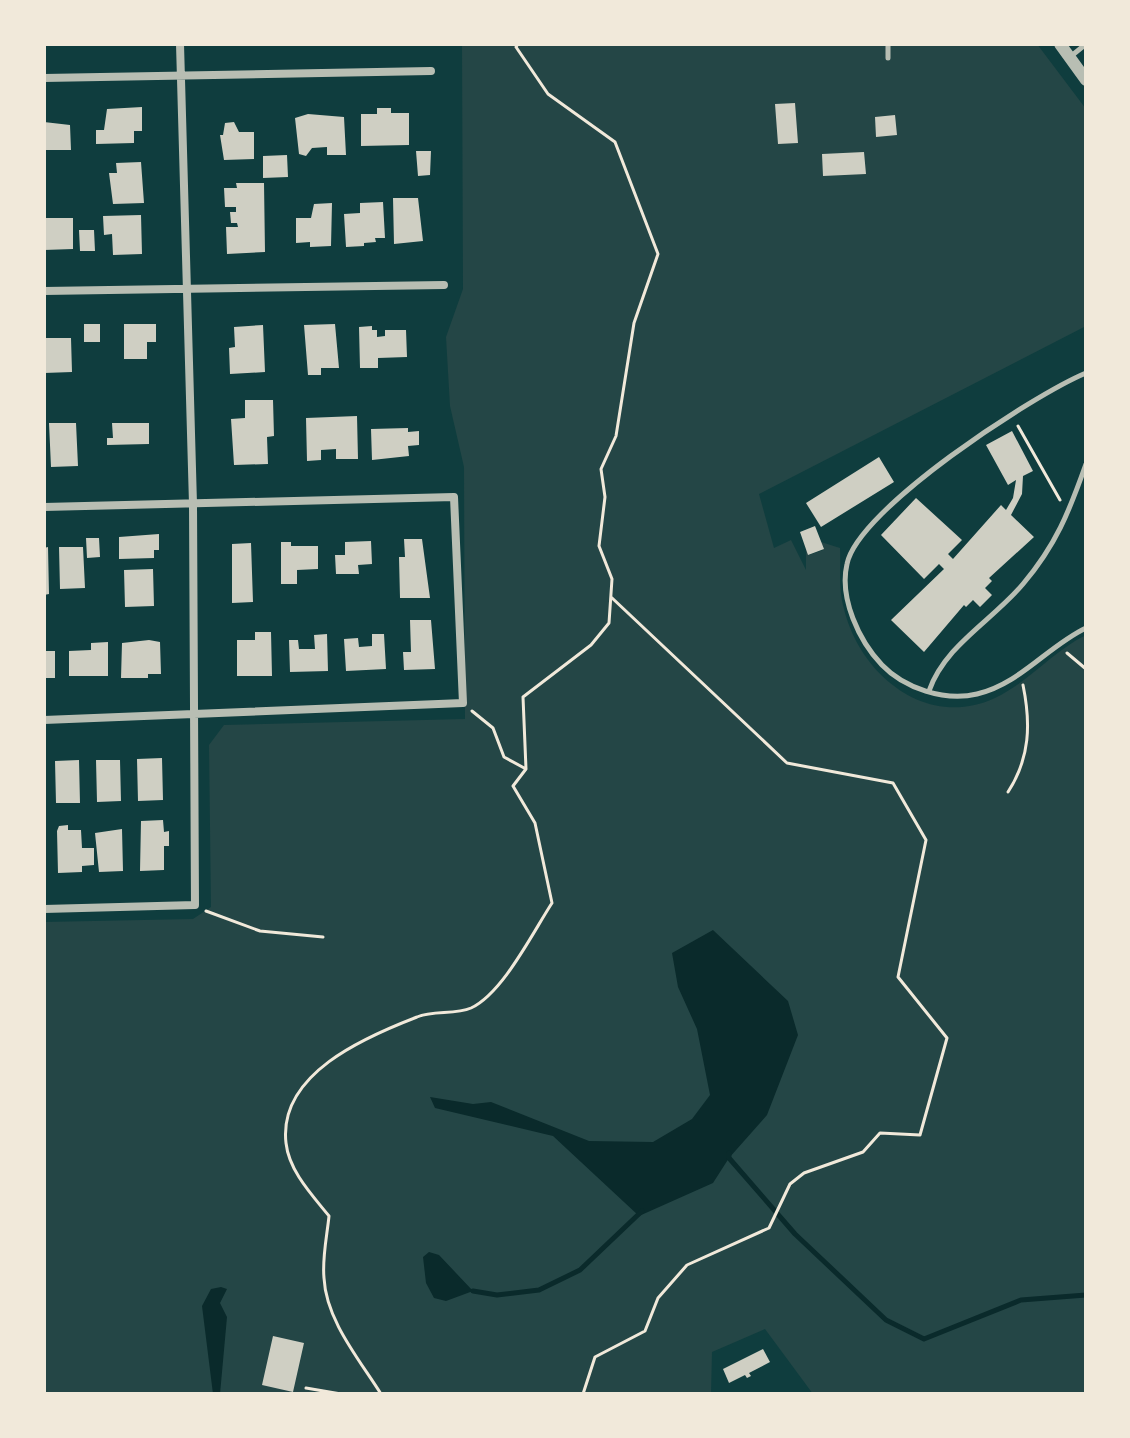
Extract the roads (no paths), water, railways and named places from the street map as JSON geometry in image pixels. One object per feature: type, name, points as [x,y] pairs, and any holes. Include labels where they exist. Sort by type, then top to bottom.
[{"type":"street","points":[[44,909],[195,905],[193,504],[180,44]]},
{"type":"street","points":[[1060,44],[1086,80]]},
{"type":"street","points":[[44,78],[431,71]]},
{"type":"street","points":[[44,291],[444,285]]},
{"type":"street","points":[[44,507],[454,497],[463,703],[44,720]]},
{"type":"lane","points":[[888,44],[888,58]]},
{"type":"lane","points":[[1070,57],[1086,44]]},
{"type":"lane","points":[[1086,373],[967,441],[859,539],[847,563],[848,603],[869,650],[891,674],[929,691],[977,695],[1020,674],[1086,628]]},
{"type":"lane","points":[[929,691],[945,659],[1022,586],[1055,541],[1072,508],[1086,464]]},
{"type":"waterway","points":[[729,1153],[729,1158],[795,1234],[886,1320],[924,1339],[1021,1300],[1086,1295]]},
{"type":"waterway","points":[[473,1291],[497,1295],[539,1290],[580,1270],[642,1211]]}]
